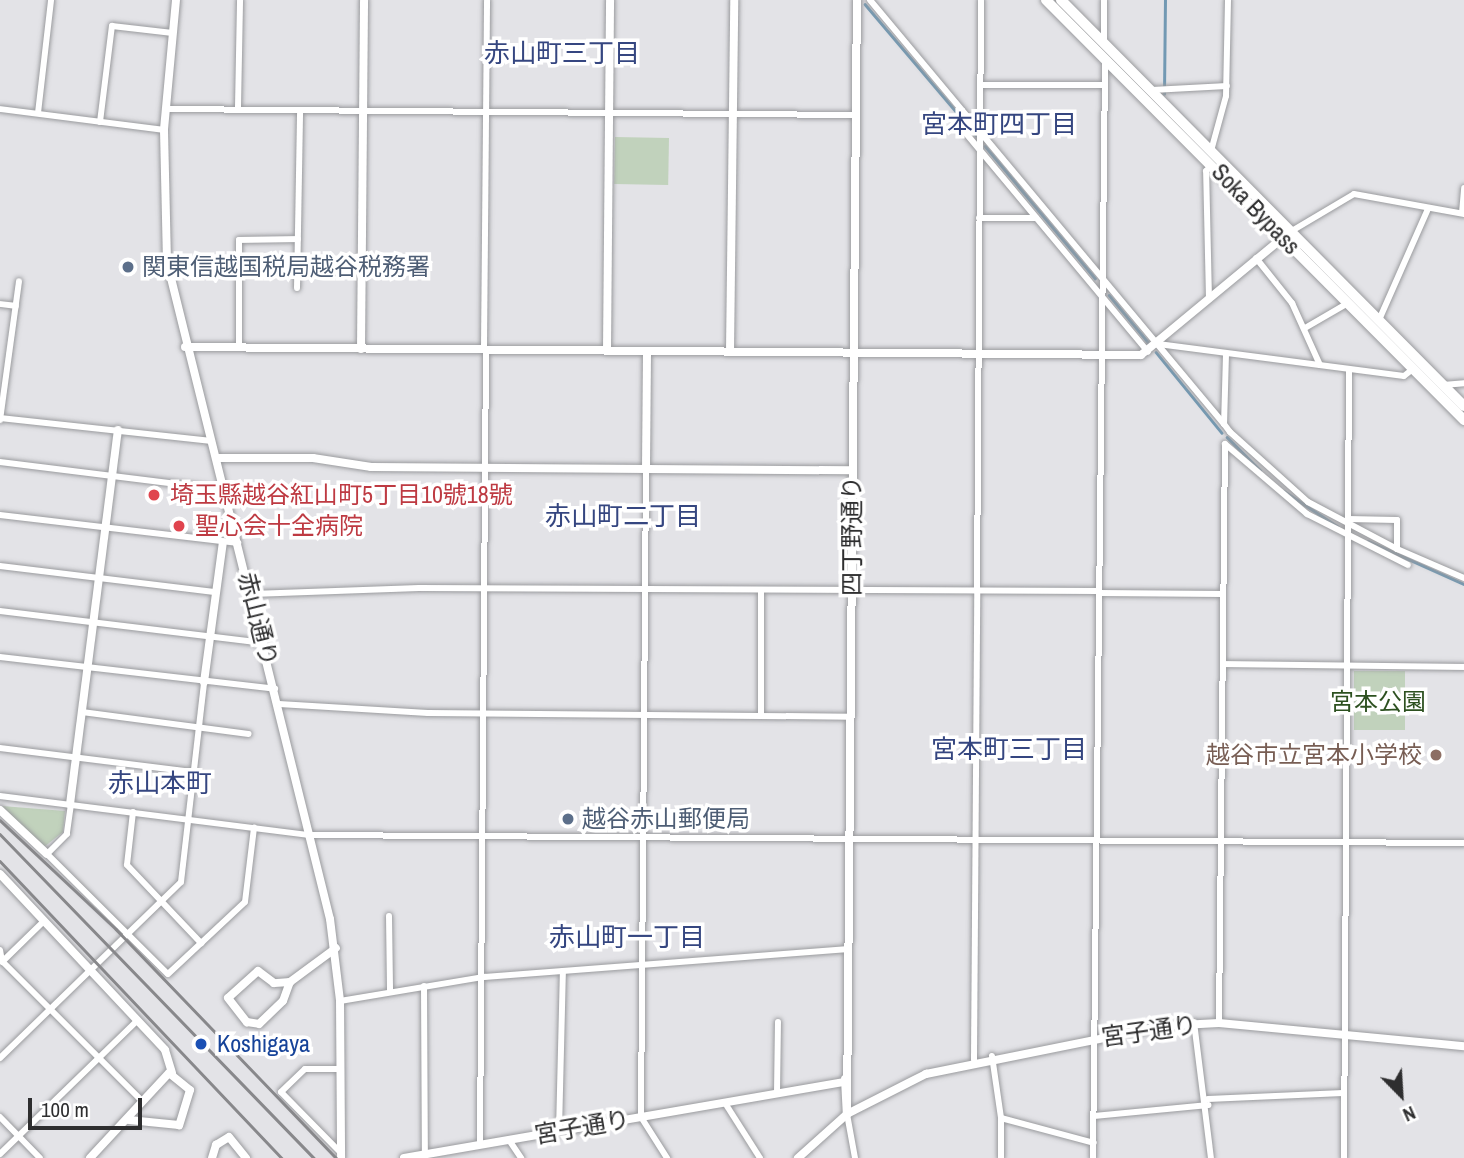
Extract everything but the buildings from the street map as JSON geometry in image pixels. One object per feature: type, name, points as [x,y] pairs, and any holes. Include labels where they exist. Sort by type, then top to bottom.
[{"type":"highway","name":"Soka Bypass","points":[[1046,0],[1212,164],[1379,320],[1464,405]]},
{"type":"highway","name":"Soka Bypass","points":[[1061,0],[1211,151],[1348,303],[1464,419]]},
{"type":"street","points":[[38,113],[51,0]]},
{"type":"street","name":"赤山通り","points":[[176,0],[164,130],[167,262],[185,348],[240,542],[336,948],[340,1002],[340,1155]]},
{"type":"street","points":[[238,107],[240,0]]},
{"type":"street","points":[[361,349],[364,0]]},
{"type":"street","points":[[480,1144],[485,837],[487,0]]},
{"type":"street","points":[[607,350],[610,0]]},
{"type":"street","points":[[730,351],[734,0]]},
{"type":"street","points":[[870,0],[1224,424],[1288,487],[1397,549],[1464,578]]},
{"type":"street","points":[[974,1060],[981,0]]},
{"type":"street","points":[[1093,1158],[1104,0]]},
{"type":"street","points":[[1211,151],[1227,86],[1228,0]]},
{"type":"street","name":"四丁野通り","points":[[847,1114],[857,1]]},
{"type":"street","points":[[100,121],[112,26],[173,33]]},
{"type":"street","points":[[981,85],[1104,85]]},
{"type":"street","points":[[1152,90],[1227,86]]},
{"type":"street","points":[[166,109],[238,107],[300,110],[856,115]]},
{"type":"street","points":[[0,109],[164,130]]},
{"type":"street","points":[[297,288],[300,110]]},
{"type":"street","points":[[959,125],[1149,351]]},
{"type":"street","points":[[1209,299],[1206,172],[1212,164]]},
{"type":"street","points":[[185,348],[1100,355],[1149,351],[1287,234],[1354,194],[1463,213],[1464,188]]},
{"type":"street","points":[[1379,320],[1428,209]]},
{"type":"street","points":[[979,218],[1036,218]]},
{"type":"street","points":[[239,347],[239,240],[298,239]]},
{"type":"street","points":[[1256,258],[1305,328],[1320,365]]},
{"type":"street","points":[[19,281],[0,418],[212,441]]},
{"type":"street","points":[[1305,328],[1348,303]]},
{"type":"street","points":[[0,304],[16,306]]},
{"type":"street","points":[[1158,344],[1404,376],[1413,369]]},
{"type":"street","points":[[646,351],[641,1117],[667,1158]]},
{"type":"street","points":[[1224,424],[1226,354]]},
{"type":"street","points":[[1344,1158],[1349,370]]},
{"type":"street","points":[[1443,384],[1464,383]]},
{"type":"street","points":[[47,854],[67,834],[118,430]]},
{"type":"street","points":[[1219,1023],[1225,444],[1286,499],[1347,538],[1408,565]]},
{"type":"street","points":[[216,458],[487,467],[852,470]]},
{"type":"street","points":[[0,462],[225,490]]},
{"type":"street","points":[[0,515],[240,542]]},
{"type":"street","points":[[1348,523],[1397,520],[1397,549]]},
{"type":"street","points":[[0,1058],[181,882],[223,542]]},
{"type":"street","points":[[0,566],[216,592]]},
{"type":"street","points":[[252,594],[486,589],[1223,594]]},
{"type":"street","points":[[761,592],[761,716]]},
{"type":"street","points":[[0,611],[264,643]]},
{"type":"street","points":[[0,657],[275,689]]},
{"type":"street","points":[[1223,664],[1464,667]]},
{"type":"street","points":[[279,704],[485,713],[851,717]]},
{"type":"street","points":[[82,712],[249,734]]},
{"type":"street","points":[[0,748],[193,772]]},
{"type":"street","points":[[0,796],[310,835],[1464,844]]},
{"type":"street","points":[[0,810],[168,974],[245,902],[254,828]]},
{"type":"street","points":[[133,812],[127,865],[201,943]]},
{"type":"street","points":[[0,874],[167,1054],[172,1073],[190,1090],[185,1119],[173,1126],[150,1119],[129,1120]]},
{"type":"street","points":[[389,916],[390,992]]},
{"type":"street","points":[[1,962],[43,922]]},
{"type":"street","points":[[290,982],[283,1001],[259,1024],[247,1022],[228,998],[258,971],[274,983],[290,982],[336,948]]},
{"type":"street","points":[[340,1002],[484,977],[849,949]]},
{"type":"street","points":[[0,950],[1,962],[142,1102],[150,1119]]},
{"type":"street","points":[[559,1131],[562,971]]},
{"type":"street","points":[[424,986],[425,1154]]},
{"type":"street","points":[[0,1154],[137,1021]]},
{"type":"street","points":[[777,1093],[778,1022]]},
{"type":"street","points":[[1194,1022],[1208,1102],[1211,1158]]},
{"type":"street","name":"宮子通り","points":[[798,1158],[847,1114],[909,1080],[974,1060],[1096,1037],[1194,1022],[1464,1046]]},
{"type":"street","points":[[992,1056],[1001,1118],[1001,1158]]},
{"type":"street","points":[[340,1155],[281,1092],[305,1069],[341,1069]]},
{"type":"street","points":[[90,1158],[172,1073]]},
{"type":"street","name":"四丁野通り","points":[[848,1073],[844,1082],[855,1158]]},
{"type":"street","name":"宮子通り","points":[[404,1158],[844,1082]]},
{"type":"street","points":[[1094,1116],[1208,1102],[1343,1093]]},
{"type":"street","points":[[724,1103],[760,1158]]},
{"type":"street","points":[[0,1117],[40,1158]]},
{"type":"street","points":[[1001,1118],[1094,1143]]},
{"type":"street","points":[[212,1158],[216,1145],[229,1137],[246,1158]]},
{"type":"street","points":[[509,1140],[521,1158]]},
{"type":"green space","points":[[615,137],[669,138],[668,185],[614,184]]},
{"type":"green space","name":"宮本公園","points":[[1354,671],[1405,671],[1405,730],[1354,730]]},
{"type":"green space","points":[[2,806],[65,811],[63,832],[44,847]]},
{"type":"waterway","points":[[1164,94],[1165,0]]},
{"type":"waterway","points":[[865,4],[976,135]]},
{"type":"waterway","points":[[985,146],[1095,278]]},
{"type":"waterway","points":[[1109,295],[1148,342]]},
{"type":"waterway","points":[[1156,352],[1222,433]]},
{"type":"waterway","points":[[1227,437],[1260,470]]},
{"type":"waterway","points":[[1284,491],[1337,526]]},
{"type":"waterway","points":[[1368,541],[1464,584]]},
{"type":"railway","points":[[0,820],[116,929],[336,1158]]},
{"type":"railway","points":[[0,834],[314,1158]]},
{"type":"railway","points":[[0,861],[282,1158]]},
{"type":"place","name":"関東信越国税局越谷税務署","points":[[128,267]]},
{"type":"place","name":"埼玉縣越谷紅山町5丁目10號18號","points":[[154,495]]},
{"type":"place","name":"聖心会十全病院","points":[[179,526]]},
{"type":"place","name":"越谷市立宮本小学校","points":[[1436,755]]},
{"type":"place","name":"越谷赤山郵便局","points":[[568,819]]},
{"type":"place","name":"Koshigaya","points":[[201,1044]]},
{"type":"district","name":"赤山町三丁目","points":[[562,53]]},
{"type":"district","name":"宮本町四丁目","points":[[999,124]]},
{"type":"district","name":"赤山町二丁目","points":[[623,516]]},
{"type":"district","name":"宮本町三丁目","points":[[1009,749]]},
{"type":"district","name":"赤山本町","points":[[160,783]]},
{"type":"district","name":"赤山町一丁目","points":[[627,937]]}]
